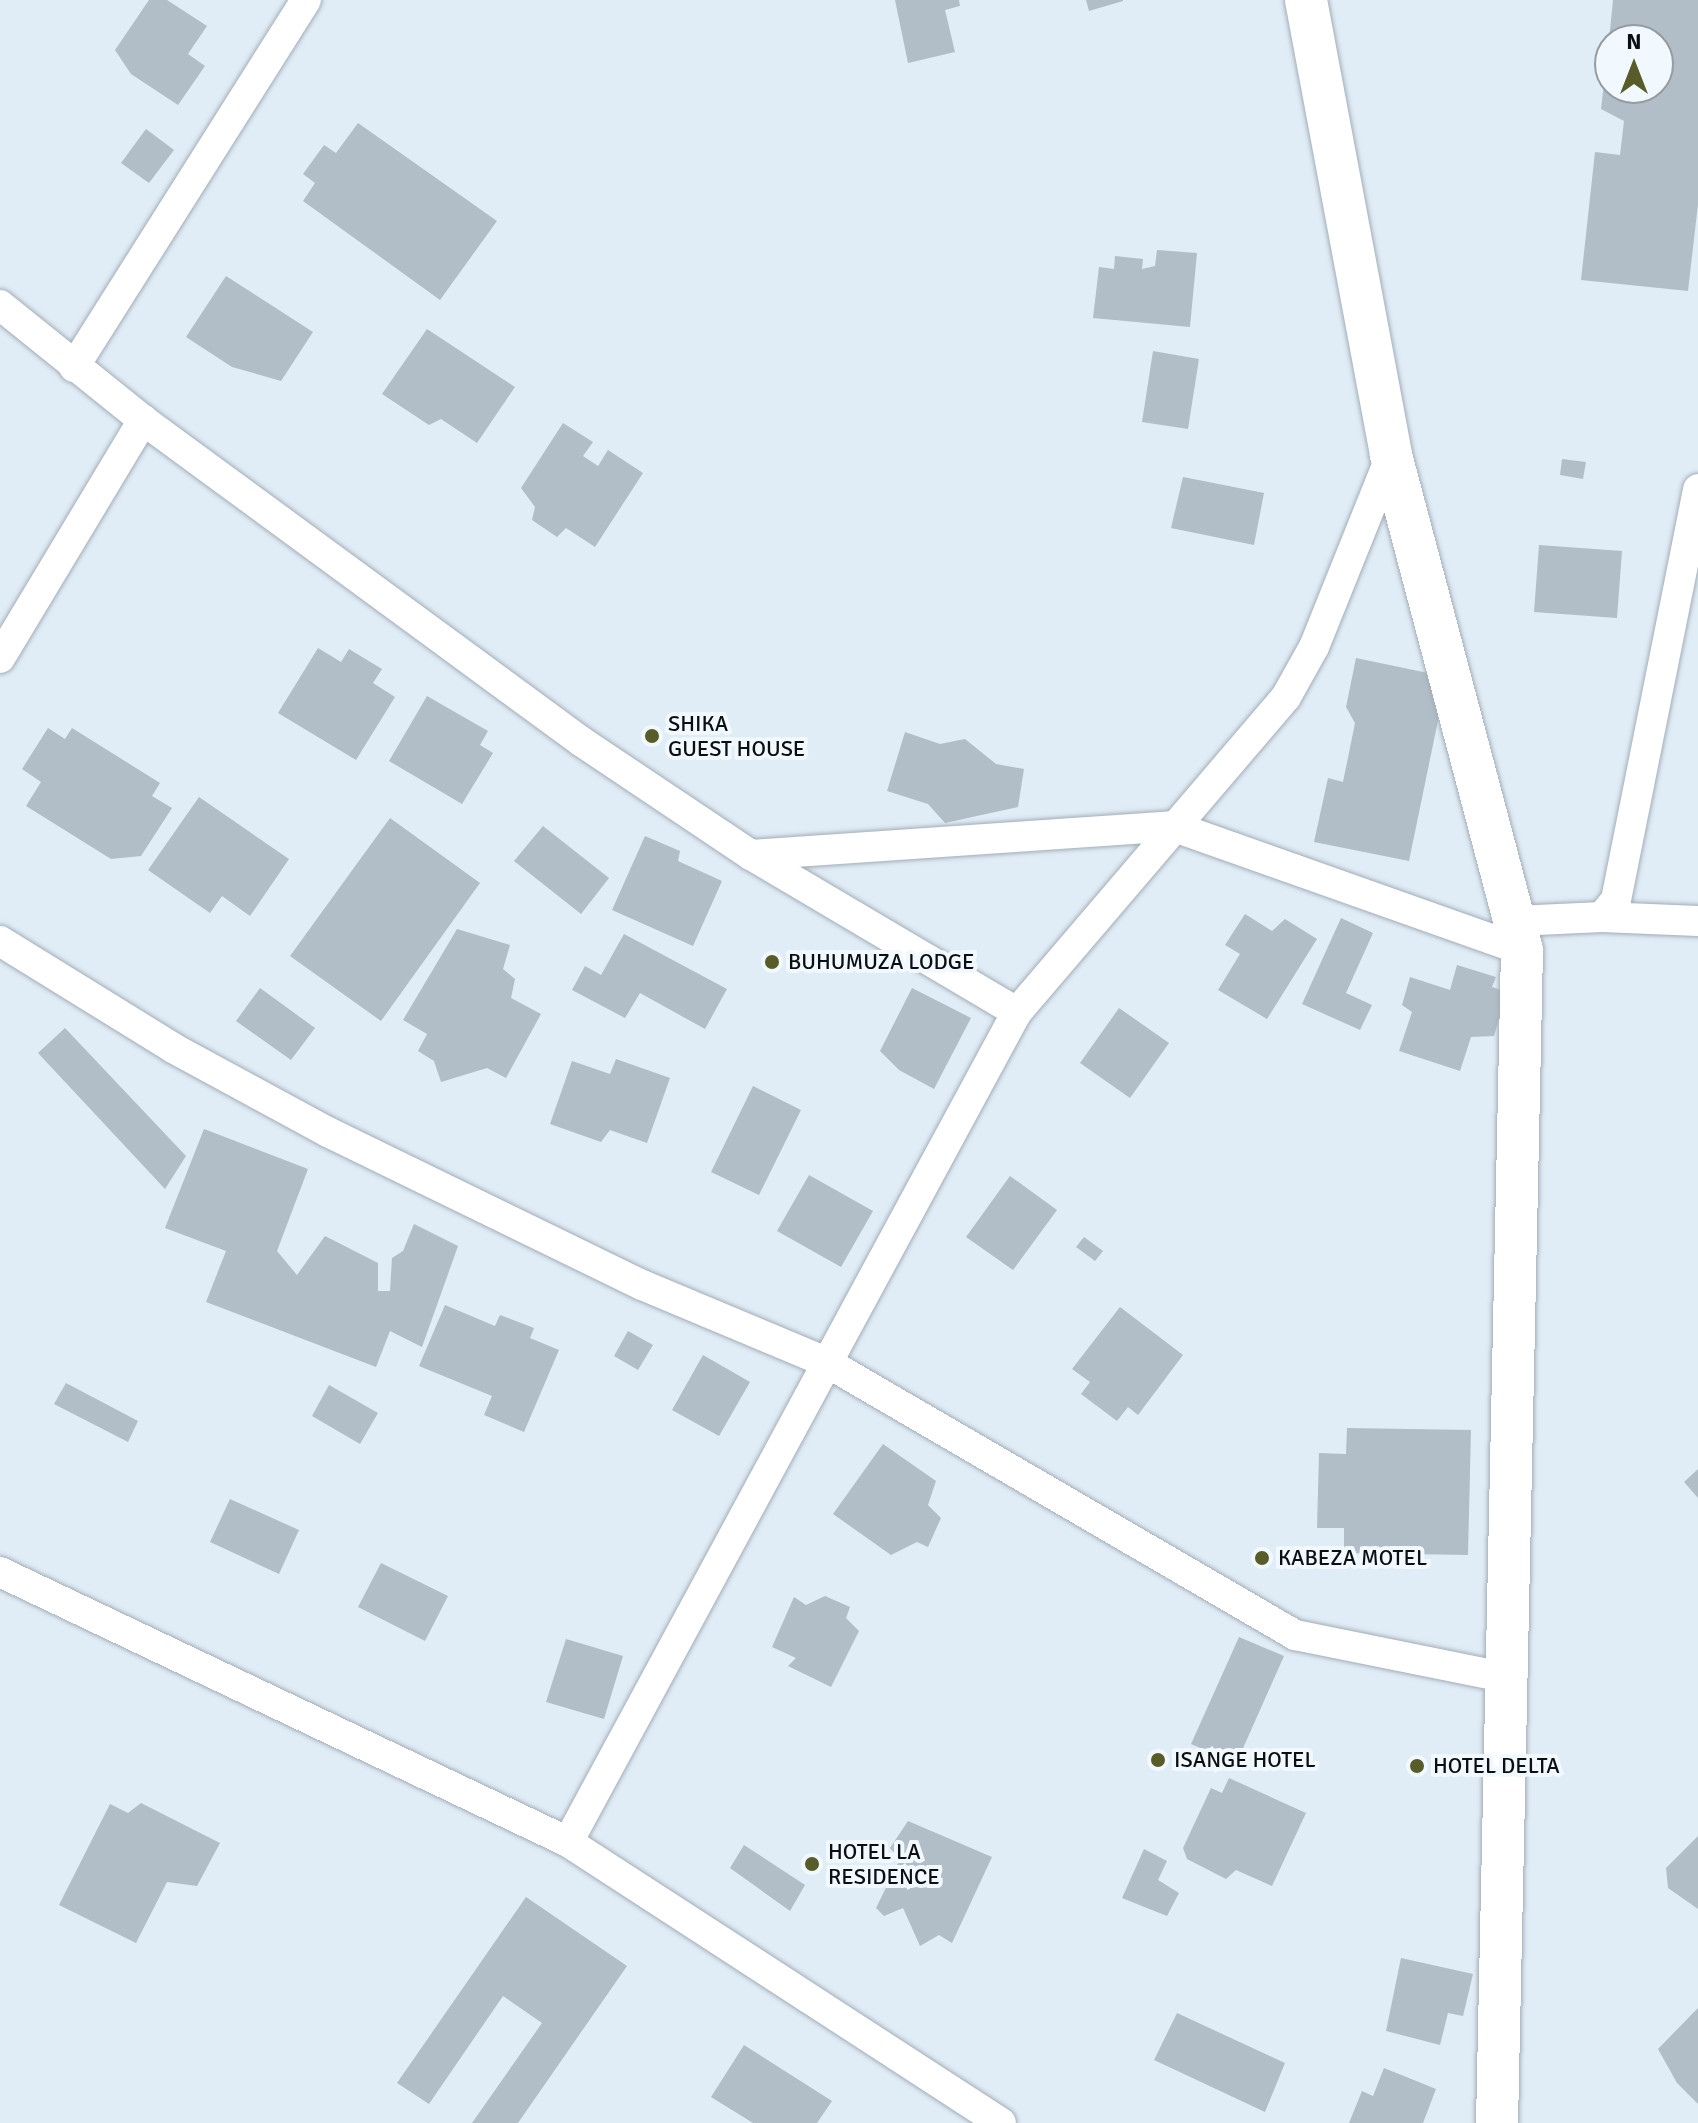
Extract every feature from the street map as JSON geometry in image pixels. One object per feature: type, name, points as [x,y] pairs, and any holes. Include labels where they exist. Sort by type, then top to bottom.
[{"type":"main road","points":[[1306,0],[1391,455],[1518,935],[1497,2123]]},
{"type":"street","points":[[74,367],[306,0]]},
{"type":"street","points":[[0,305],[143,420],[582,742],[751,855],[1017,1012]]},
{"type":"street","points":[[0,658],[143,420]]},
{"type":"street","points":[[568,1842],[1017,1012],[1172,826],[1286,697],[1314,647],[1391,455]]},
{"type":"street","points":[[1602,917],[1616,900],[1698,489]]},
{"type":"street","points":[[751,855],[1172,826],[1518,935],[1602,917],[1698,921]]},
{"type":"street","points":[[0,941],[173,1048],[341,1139],[642,1285],[826,1362],[1295,1635],[1503,1677]]},
{"type":"street","points":[[0,1572],[568,1842],[1001,2123]]},
{"type":"building","points":[[149,0],[167,0],[207,26],[188,54],[205,66],[178,105],[131,74],[115,50]]},
{"type":"building","points":[[895,0],[959,0],[960,6],[945,10],[955,52],[908,63]]},
{"type":"building","points":[[1086,0],[1123,0],[1123,1],[1089,11]]},
{"type":"building","points":[[1613,0],[1698,0],[1698,204],[1688,291],[1581,280],[1595,152],[1620,155],[1624,121],[1601,109],[1602,104],[1674,104],[1674,24],[1611,24]]},
{"type":"building","points":[[358,123],[497,221],[440,300],[303,201],[315,183],[303,174],[324,145],[336,153]]},
{"type":"building","points":[[146,129],[174,150],[149,183],[121,163]]},
{"type":"building","points":[[1157,250],[1197,253],[1190,327],[1093,318],[1099,267],[1114,269],[1115,256],[1143,259],[1142,269],[1155,266]]},
{"type":"building","points":[[226,276],[313,332],[281,381],[232,367],[186,337]]},
{"type":"building","points":[[427,329],[515,387],[477,443],[441,419],[429,425],[382,394]]},
{"type":"building","points":[[1153,351],[1199,359],[1188,429],[1142,422]]},
{"type":"building","points":[[563,423],[593,442],[583,456],[598,466],[608,450],[643,473],[595,547],[566,528],[557,537],[532,520],[535,507],[521,488]]},
{"type":"building","points":[[1562,459],[1586,462],[1583,479],[1560,475]]},
{"type":"building","points":[[1183,477],[1264,493],[1254,545],[1171,528]]},
{"type":"building","points":[[1539,545],[1622,551],[1617,618],[1534,612]]},
{"type":"building","points":[[318,648],[341,662],[349,649],[382,669],[373,683],[395,697],[356,760],[278,713]]},
{"type":"building","points":[[1356,658],[1447,677],[1409,861],[1314,842],[1328,778],[1343,782],[1355,723],[1346,707]]},
{"type":"building","points":[[427,696],[488,731],[480,745],[493,753],[462,804],[389,761]]},
{"type":"building","points":[[48,728],[65,739],[72,728],[160,783],[152,796],[172,808],[141,856],[111,859],[26,806],[41,782],[22,769]]},
{"type":"building","points":[[905,732],[940,744],[965,739],[996,764],[1024,769],[1018,807],[945,823],[928,804],[887,791]]},
{"type":"building","points":[[199,797],[289,859],[250,916],[222,896],[210,913],[148,870]]},
{"type":"building","points":[[390,818],[480,883],[381,1021],[290,956]]},
{"type":"building","points":[[543,826],[609,878],[581,914],[514,861]]},
{"type":"building","points":[[645,836],[680,851],[678,861],[722,881],[693,946],[612,910]]},
{"type":"building","points":[[1245,914],[1272,931],[1285,919],[1317,939],[1267,1019],[1218,990],[1240,954],[1225,945]]},
{"type":"building","points":[[1341,918],[1373,933],[1346,993],[1372,1005],[1360,1030],[1302,1004]]},
{"type":"building","points":[[457,929],[510,945],[503,969],[515,979],[511,998],[541,1014],[506,1078],[487,1068],[441,1082],[434,1061],[418,1051],[427,1034],[403,1020]]},
{"type":"building","points":[[624,934],[727,989],[705,1029],[640,993],[625,1018],[572,990],[585,966],[601,975]]},
{"type":"building","points":[[1457,965],[1496,977],[1492,987],[1507,992],[1494,1036],[1471,1037],[1460,1071],[1399,1051],[1412,1012],[1402,1005],[1410,977],[1450,990]]},
{"type":"building","points":[[260,988],[315,1028],[291,1060],[236,1021]]},
{"type":"building","points":[[912,988],[971,1018],[934,1089],[899,1070],[880,1051]]},
{"type":"building","points":[[1119,1008],[1169,1043],[1130,1098],[1080,1063]]},
{"type":"building","points":[[65,1028],[186,1156],[165,1189],[38,1053]]},
{"type":"building","points":[[616,1059],[670,1078],[647,1143],[610,1130],[601,1142],[550,1124],[572,1061],[610,1074]]},
{"type":"building","points":[[753,1086],[801,1110],[759,1195],[711,1172]]},
{"type":"building","points":[[204,1129],[308,1169],[277,1251],[297,1275],[325,1236],[378,1263],[378,1291],[390,1291],[392,1258],[403,1251],[414,1224],[458,1246],[422,1347],[390,1331],[376,1367],[206,1302],[226,1251],[165,1228]]},
{"type":"building","points":[[809,1175],[873,1211],[841,1267],[777,1231]]},
{"type":"building","points":[[1010,1176],[1057,1210],[1013,1270],[966,1237]]},
{"type":"building","points":[[1084,1237],[1103,1251],[1095,1261],[1076,1247]]},
{"type":"building","points":[[445,1305],[495,1326],[500,1315],[534,1328],[530,1338],[559,1350],[524,1432],[484,1415],[492,1396],[419,1366]]},
{"type":"building","points":[[1120,1307],[1183,1355],[1138,1415],[1128,1407],[1117,1421],[1081,1394],[1090,1382],[1072,1369]]},
{"type":"building","points":[[628,1331],[653,1345],[638,1370],[614,1356]]},
{"type":"building","points":[[703,1355],[750,1382],[719,1436],[672,1410]]},
{"type":"building","points":[[66,1383],[138,1421],[128,1442],[54,1404]]},
{"type":"building","points":[[329,1385],[378,1413],[360,1444],[312,1416]]},
{"type":"building","points":[[1347,1428],[1471,1430],[1468,1555],[1344,1553],[1344,1528],[1317,1528],[1319,1453],[1346,1454]]},
{"type":"building","points":[[883,1444],[936,1481],[928,1505],[941,1518],[928,1547],[917,1542],[891,1555],[833,1514]]},
{"type":"building","points":[[1698,1469],[1698,1498],[1684,1482]]},
{"type":"building","points":[[230,1499],[299,1530],[279,1574],[210,1542]]},
{"type":"building","points":[[381,1563],[448,1596],[425,1641],[358,1607]]},
{"type":"building","points":[[825,1596],[850,1607],[846,1618],[859,1631],[831,1687],[788,1666],[796,1658],[772,1647],[794,1597],[806,1605]]},
{"type":"building","points":[[1239,1637],[1284,1656],[1236,1764],[1191,1744]]},
{"type":"building","points":[[566,1639],[623,1656],[604,1719],[546,1702]]},
{"type":"building","points":[[1229,1778],[1306,1813],[1272,1886],[1236,1870],[1226,1879],[1187,1859],[1183,1848],[1211,1788],[1222,1793]]},
{"type":"building","points":[[141,1803],[220,1843],[197,1886],[167,1882],[136,1943],[59,1905],[110,1804],[128,1813]]},
{"type":"building","points":[[908,1821],[992,1857],[952,1943],[939,1935],[920,1946],[903,1908],[884,1916],[876,1908],[900,1859],[890,1848]]},
{"type":"building","points":[[1698,1836],[1698,1909],[1668,1888],[1666,1868]]},
{"type":"building","points":[[744,1845],[805,1885],[790,1911],[730,1868]]},
{"type":"building","points":[[1144,1849],[1167,1861],[1158,1880],[1179,1893],[1167,1916],[1122,1898]]},
{"type":"building","points":[[526,1897],[627,1966],[518,2123],[472,2123],[542,2023],[503,1996],[429,2104],[397,2083]]},
{"type":"building","points":[[1401,1958],[1473,1974],[1463,2016],[1448,2013],[1440,2045],[1386,2031]]},
{"type":"building","points":[[1698,2008],[1698,2104],[1677,2083],[1658,2049]]},
{"type":"building","points":[[1177,2013],[1285,2063],[1265,2112],[1154,2060]]},
{"type":"building","points":[[744,2045],[832,2101],[817,2123],[753,2123],[711,2097]]},
{"type":"building","points":[[1384,2068],[1436,2089],[1423,2123],[1349,2123],[1362,2091],[1373,2096]]},
{"type":"place","name":"SHIKA GUEST HOUSE","points":[[652,736]]},
{"type":"place","name":"BUHUMUZA LODGE","points":[[772,962]]},
{"type":"place","name":"KABEZA MOTEL","points":[[1262,1558]]},
{"type":"place","name":"ISANGE HOTEL","points":[[1158,1760]]},
{"type":"place","name":"HOTEL DELTA","points":[[1417,1766]]},
{"type":"place","name":"HOTEL LA RESIDENCE","points":[[812,1864]]}]
